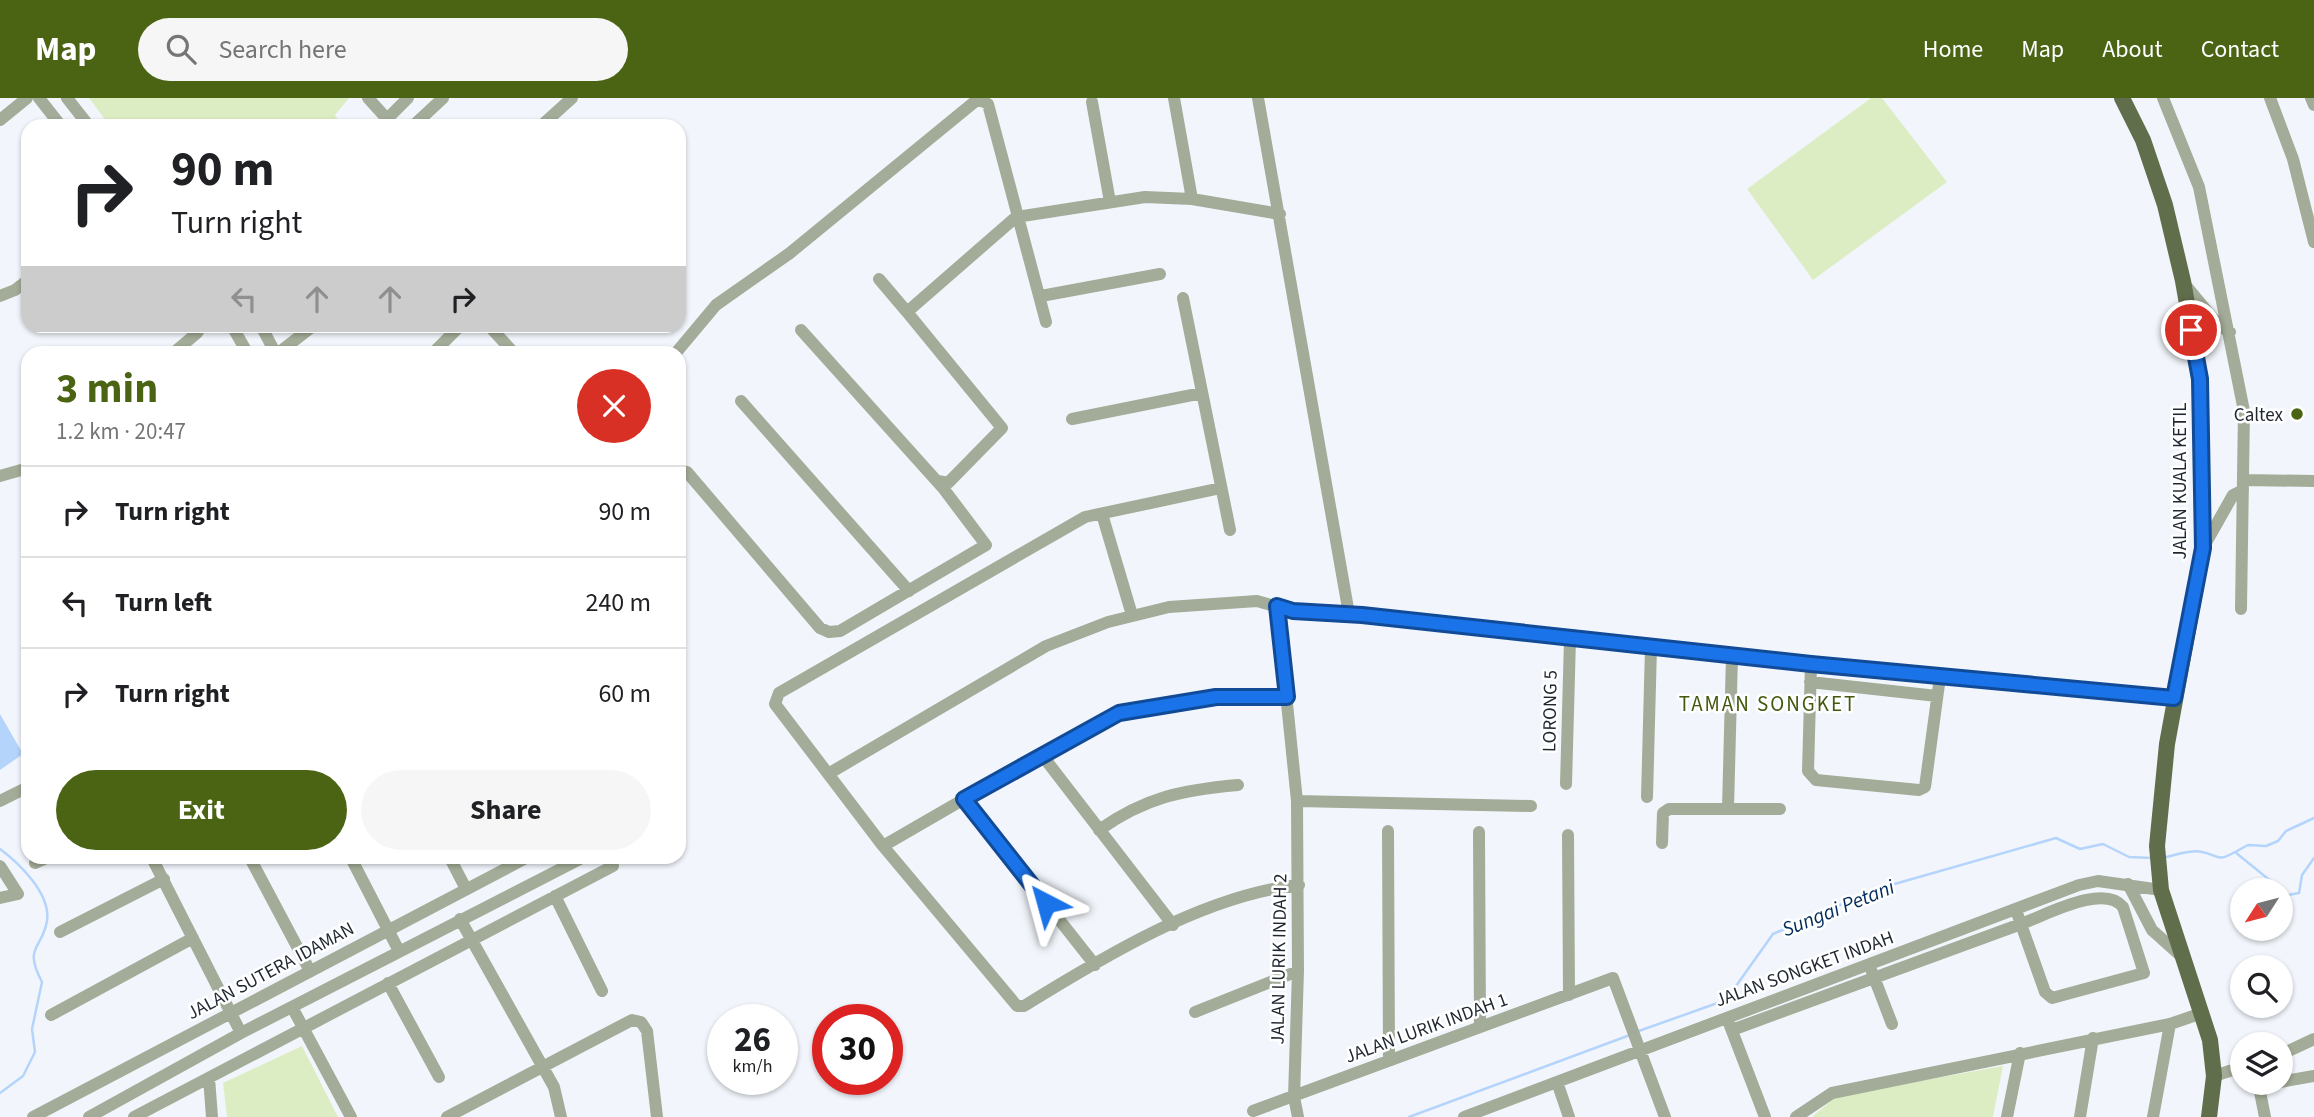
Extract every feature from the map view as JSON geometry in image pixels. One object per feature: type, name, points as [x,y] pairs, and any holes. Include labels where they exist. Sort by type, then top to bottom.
[{"type":"main road","name":"JALAN KUALA KETIL","points":[[2122,98],[2143,140],[2165,205],[2183,281],[2200,379],[2203,548],[2174,698],[2161,785],[2157,846],[2161,890],[2210,1040],[2214,1076],[2209,1117]]},
{"type":"street","points":[[0,120],[27,98]]},
{"type":"street","points":[[39,98],[56,119]]},
{"type":"street","points":[[67,98],[84,119]]},
{"type":"street","points":[[368,98],[381,119]]},
{"type":"street","points":[[388,119],[408,98]]},
{"type":"street","points":[[420,119],[443,98]]},
{"type":"street","points":[[549,119],[572,98]]},
{"type":"street","points":[[1174,98],[1192,199]]},
{"type":"street","points":[[1258,98],[1349,614]]},
{"type":"street","points":[[2164,98],[2199,187],[2244,411],[2241,609]]},
{"type":"street","points":[[2270,98],[2293,159],[2314,242]]},
{"type":"street","points":[[2311,98],[2314,105]]},
{"type":"street","points":[[682,346],[716,305],[790,253],[978,99],[988,104],[1046,322]]},
{"type":"street","points":[[1092,102],[1110,202]]},
{"type":"street","points":[[907,312],[1016,217],[1145,197],[1192,199],[1280,214]]},
{"type":"street","points":[[1041,296],[1160,275]]},
{"type":"street","points":[[879,279],[1002,428],[999,435],[948,483],[937,481]]},
{"type":"street","points":[[2183,281],[2220,327],[2230,332]]},
{"type":"street","points":[[0,296],[21,285]]},
{"type":"street","points":[[1183,298],[1230,530]]},
{"type":"street","points":[[686,472],[820,628],[829,632],[839,631],[986,545],[937,481],[801,330]]},
{"type":"street","points":[[182,346],[197,333]]},
{"type":"street","points":[[287,346],[304,333]]},
{"type":"street","points":[[440,346],[453,333]]},
{"type":"street","points":[[496,333],[508,346]]},
{"type":"street","points":[[1072,419],[1202,393]]},
{"type":"street","points":[[741,401],[909,591]]},
{"type":"street","points":[[0,476],[21,470]]},
{"type":"street","points":[[2203,548],[2232,495],[2244,485],[2314,481]]},
{"type":"street","points":[[1222,488],[1085,517],[779,693],[775,704],[884,846],[1017,1006],[1024,1006],[1173,925],[1256,892],[1299,885]]},
{"type":"street","points":[[1102,514],[1132,615]]},
{"type":"street","points":[[828,774],[1046,646],[1132,615],[1169,607],[1263,601],[1293,611],[1349,614],[1732,656],[2174,698]]},
{"type":"street","name":"JALAN LURIK INDAH 2","points":[[1277,606],[1297,801],[1299,885],[1294,1097],[1298,1117]]},
{"type":"street","name":"LORONG 5","points":[[1566,784],[1570,639]]},
{"type":"street","points":[[1647,797],[1651,647]]},
{"type":"street","points":[[1728,808],[1732,656]]},
{"type":"street","points":[[1811,664],[1808,771],[1816,780],[1919,790],[1925,787],[1940,677]]},
{"type":"street","points":[[1810,682],[1937,696]]},
{"type":"street","points":[[884,846],[1119,713],[1216,697],[1287,697]]},
{"type":"street","points":[[1042,755],[1173,925]]},
{"type":"street","points":[[1100,830],[1154,799],[1189,790],[1238,785]]},
{"type":"street","points":[[0,801],[21,790]]},
{"type":"street","points":[[964,799],[1096,965]]},
{"type":"street","points":[[1297,801],[1531,806]]},
{"type":"street","points":[[1662,843],[1662,818],[1666,810],[1780,809]]},
{"type":"street","points":[[1388,831],[1389,1060]]},
{"type":"street","points":[[1479,832],[1480,1027]]},
{"type":"street","points":[[1568,835],[1569,995]]},
{"type":"street","points":[[155,864],[241,1033]]},
{"type":"street","points":[[253,864],[310,971]]},
{"type":"street","points":[[354,864],[399,951]]},
{"type":"street","points":[[453,864],[466,889]]},
{"type":"street","name":"JALAN SUTERA IDAMAN","points":[[33,1117],[514,864]]},
{"type":"street","points":[[89,1117],[241,1033],[570,864]]},
{"type":"street","points":[[0,866],[18,894],[0,898]]},
{"type":"street","points":[[134,1117],[613,866]]},
{"type":"street","points":[[60,932],[164,879]]},
{"type":"street","name":"JALAN SONGKET INDAH","points":[[1464,1117],[1556,1082],[1638,1046],[1727,1017],[2098,881],[2161,890]]},
{"type":"street","points":[[2128,884],[2152,930],[2181,956]]},
{"type":"street","points":[[555,896],[602,990]]},
{"type":"street","points":[[1732,1030],[1874,978],[2021,925],[2101,896],[2117,899],[2123,907],[2146,969],[2138,976],[2057,999],[2045,992],[2038,971],[2021,925],[2016,910]]},
{"type":"street","points":[[460,919],[542,1067],[559,1101],[561,1117]]},
{"type":"street","points":[[51,1015],[193,938]]},
{"type":"street","points":[[1869,964],[1892,1024]]},
{"type":"street","points":[[1195,1012],[1298,971]]},
{"type":"street","name":"JALAN LURIK INDAH 1","points":[[1253,1111],[1613,978],[1638,1046]]},
{"type":"street","points":[[388,983],[439,1077]]},
{"type":"street","points":[[292,1007],[351,1117]]},
{"type":"street","points":[[1796,1117],[1832,1093],[2169,1024],[2202,1013]]},
{"type":"street","points":[[1727,1017],[1765,1117]]},
{"type":"street","points":[[447,1117],[463,1113],[542,1067],[632,1020],[641,1023],[647,1031],[657,1117]]},
{"type":"street","points":[[2153,1117],[2169,1024]]},
{"type":"street","points":[[2080,1117],[2093,1038]]},
{"type":"street","points":[[2293,1049],[2314,1039]]},
{"type":"street","points":[[1638,1046],[1665,1117]]},
{"type":"street","points":[[2007,1117],[2020,1053]]},
{"type":"street","points":[[2214,1076],[2230,1071]]},
{"type":"street","points":[[2293,1080],[2314,1076]]},
{"type":"street","points":[[209,1078],[212,1117]]},
{"type":"street","points":[[1556,1082],[1569,1117]]},
{"type":"street","points":[[2261,1095],[2265,1117]]},
{"type":"green space","points":[[89,98],[349,98],[335,115],[338,119],[105,119]]},
{"type":"green space","points":[[1871,98],[1882,98],[1947,182],[1813,280],[1747,189]]},
{"type":"green space","points":[[302,1046],[338,1117],[227,1117],[223,1083]]},
{"type":"green space","points":[[2003,1066],[1993,1117],[1812,1117],[1837,1096]]},
{"type":"water","points":[[0,714],[21,751],[21,755],[0,770]]},
{"type":"waterway","points":[[2237,851],[2248,845],[2266,846],[2278,841],[2286,831],[2314,818]]},
{"type":"waterway","name":"Sungai Petani","points":[[1636,1032],[1726,1000],[1773,934],[1877,889],[2056,838],[2080,849],[2103,844],[2129,857],[2152,858]]},
{"type":"waterway","points":[[0,849],[32,880],[47,911],[45,930],[34,955],[42,982],[32,1029],[35,1052],[23,1076],[0,1093]]},
{"type":"waterway","points":[[2166,857],[2198,851],[2221,858],[2235,852],[2288,895],[2299,893],[2302,875],[2314,858]]},
{"type":"waterway","name":"Sungai Petani","points":[[1409,1117],[1630,1035]]},
{"type":"place","name":"Caltex","points":[[2297,414]]},
{"type":"district","name":"TAMAN SONGKET","points":[[1768,704]]},
{"type":"route","points":[[1046,903],[964,799],[1119,713],[1216,697],[1287,697],[1277,606],[1293,611],[1362,615],[1811,664],[2174,698],[2203,548],[2200,379],[2191,330]]}]
